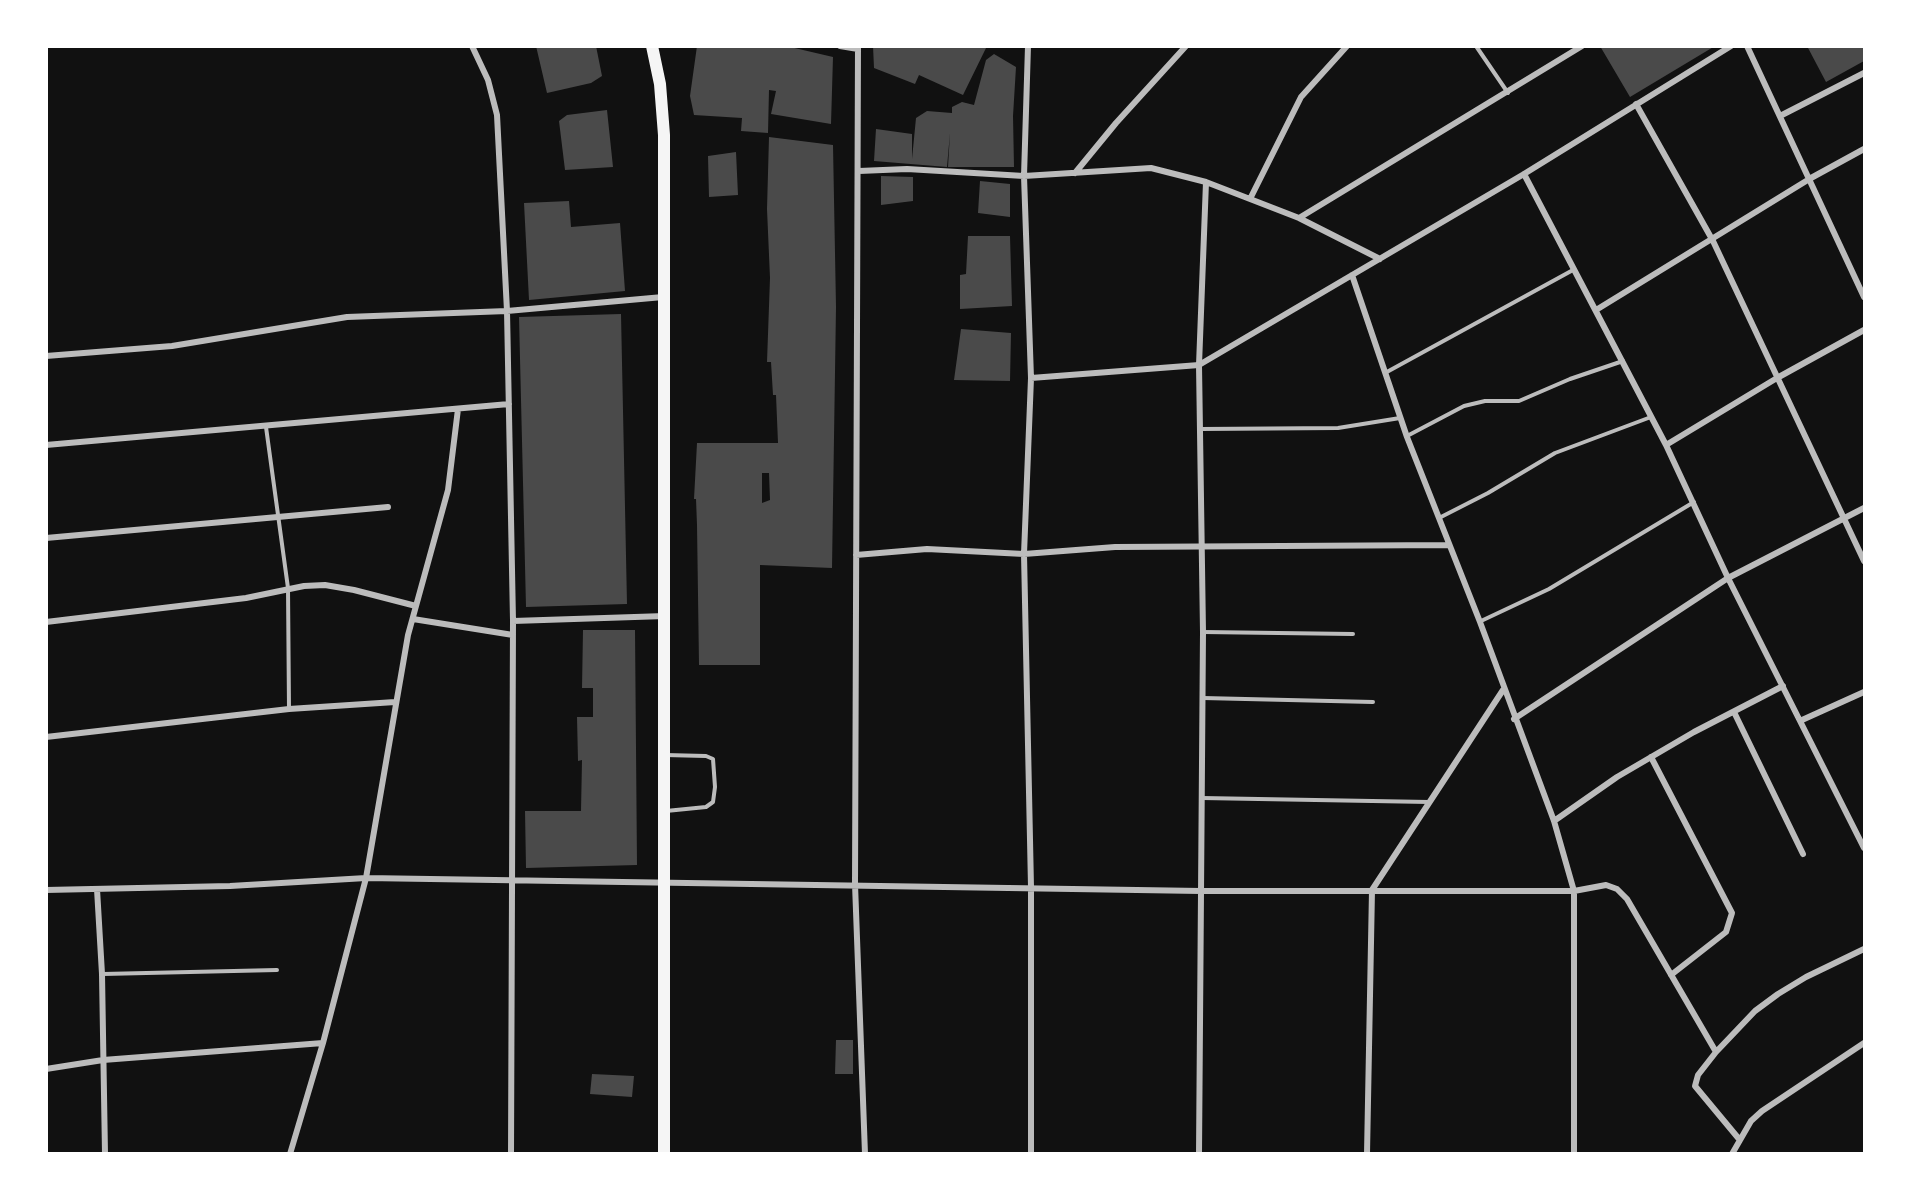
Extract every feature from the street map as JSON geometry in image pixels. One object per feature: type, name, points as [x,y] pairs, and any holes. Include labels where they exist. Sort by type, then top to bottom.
[{"type":"main road","points":[[652,46],[660,84],[664,135],[666,616],[663,882],[664,1154]]},
{"type":"street","points":[[472,46],[488,80],[497,115],[507,311],[513,621],[511,1154]]},
{"type":"street","points":[[840,46],[858,48],[855,884],[865,1154]]},
{"type":"street","points":[[1028,46],[1024,176],[1031,378],[1024,554],[1031,887],[1031,1154]]},
{"type":"street","points":[[1075,173],[1111,129],[1186,46]]},
{"type":"street","points":[[1250,199],[1301,97],[1347,46]]},
{"type":"street","points":[[1299,218],[1582,46]]},
{"type":"street","points":[[1031,378],[1199,365],[1524,174],[1731,46]]},
{"type":"street","points":[[1747,46],[1811,178],[1864,297]]},
{"type":"street","points":[[1780,116],[1864,73]]},
{"type":"street","points":[[1636,104],[1713,241],[1864,561]]},
{"type":"street","points":[[1596,310],[1713,241],[1811,178],[1864,149]]},
{"type":"street","points":[[859,171],[907,170],[1024,176],[1151,168],[1206,182],[1299,218],[1380,259]]},
{"type":"street","points":[[1524,174],[1652,417],[1728,578],[1802,720],[1864,848]]},
{"type":"street","points":[[1198,1154],[1203,632],[1199,365],[1206,182]]},
{"type":"street","points":[[1352,275],[1407,437],[1480,622],[1503,690],[1554,821],[1574,891],[1574,1154]]},
{"type":"street","points":[[46,356],[172,346],[347,317],[507,311],[663,297]]},
{"type":"street","points":[[1666,445],[1777,378],[1864,330]]},
{"type":"street","points":[[46,445],[509,404]]},
{"type":"street","points":[[290,1154],[323,1043],[366,878],[395,702],[416,606],[448,490],[458,409]]},
{"type":"street","points":[[46,538],[388,507]]},
{"type":"street","points":[[1514,719],[1728,578],[1864,508]]},
{"type":"street","points":[[856,555],[927,549],[1024,554],[1115,547],[1203,549],[1449,545]]},
{"type":"street","points":[[46,622],[246,598],[288,588],[326,585],[416,606]]},
{"type":"street","points":[[513,621],[666,616]]},
{"type":"street","points":[[413,619],[513,635]]},
{"type":"street","points":[[1554,821],[1617,777],[1651,757],[1784,686]]},
{"type":"street","points":[[1367,1154],[1372,890],[1503,690]]},
{"type":"street","points":[[1802,720],[1864,692]]},
{"type":"street","points":[[46,737],[290,709],[395,702]]},
{"type":"street","points":[[1734,712],[1803,854]]},
{"type":"street","points":[[1651,757],[1732,914],[1726,932],[1671,975]]},
{"type":"street","points":[[46,890],[230,886],[366,878],[1201,891],[1574,891],[1606,885],[1621,892],[1716,1052]]},
{"type":"street","points":[[98,890],[105,1154]]},
{"type":"street","points":[[1739,1139],[1695,1086],[1698,1075],[1716,1052],[1755,1011],[1806,977],[1864,949]]},
{"type":"street","points":[[46,1069],[103,1060],[323,1043]]},
{"type":"street","points":[[1732,1154],[1739,1139],[1762,1111],[1864,1043]]},
{"type":"lane","points":[[1476,46],[1508,93]]},
{"type":"lane","points":[[1385,373],[1574,269]]},
{"type":"lane","points":[[1407,437],[1464,406],[1485,401],[1519,401],[1570,379],[1623,361]]},
{"type":"lane","points":[[1439,519],[1555,453],[1652,417]]},
{"type":"lane","points":[[1201,429],[1338,428],[1400,418]]},
{"type":"lane","points":[[266,427],[288,588],[290,709]]},
{"type":"lane","points":[[1480,622],[1549,589],[1694,502]]},
{"type":"lane","points":[[1203,632],[1353,634]]},
{"type":"lane","points":[[1202,699],[1373,702]]},
{"type":"lane","points":[[665,754],[706,756],[713,759],[716,787],[712,802],[706,807],[665,811]]},
{"type":"lane","points":[[1202,798],[1430,802]]},
{"type":"lane","points":[[102,974],[277,970]]},
{"type":"building","points":[[536,46],[596,46],[602,76],[591,83],[547,93]]},
{"type":"building","points":[[697,46],[786,46],[833,57],[831,124],[771,114],[776,91],[769,90],[768,133],[741,131],[742,118],[694,115],[690,96]]},
{"type":"building","points":[[873,46],[987,46],[963,95],[919,75],[915,84],[874,68]]},
{"type":"building","points":[[1600,46],[1715,46],[1630,97]]},
{"type":"building","points":[[1807,46],[1864,46],[1864,61],[1826,82]]},
{"type":"building","points":[[994,54],[1016,67],[1013,116],[1014,167],[948,167],[950,133],[947,167],[874,161],[876,129],[912,134],[912,159],[916,118],[927,111],[952,113],[952,107],[962,102],[974,105],[986,60]]},
{"type":"building","points":[[607,110],[613,167],[565,170],[559,121],[567,115]]},
{"type":"building","points":[[769,137],[833,145],[836,307],[832,568],[760,565],[760,665],[699,665],[697,525],[696,499],[694,499],[697,443],[778,443],[776,395],[773,395],[771,362],[767,362],[770,278],[767,209]],"holes":[[[762,473],[769,473],[770,500],[762,503]]]},
{"type":"building","points":[[736,152],[738,195],[709,197],[708,156]]},
{"type":"building","points":[[881,176],[913,177],[913,201],[881,205]]},
{"type":"building","points":[[980,181],[1010,184],[1010,217],[978,213]]},
{"type":"building","points":[[569,201],[571,227],[620,223],[625,291],[529,300],[524,203]]},
{"type":"building","points":[[968,236],[1010,236],[1012,306],[960,309],[960,275],[966,274]]},
{"type":"building","points":[[621,314],[627,604],[526,607],[519,317]]},
{"type":"building","points":[[961,329],[1011,333],[1010,381],[954,380]]},
{"type":"building","points":[[583,630],[635,630],[637,865],[526,868],[525,811],[581,811],[582,760],[578,761],[577,717],[593,717],[593,688],[582,688]]},
{"type":"building","points":[[836,1040],[853,1040],[853,1074],[835,1074]]},
{"type":"building","points":[[592,1074],[634,1076],[632,1097],[590,1094]]}]
